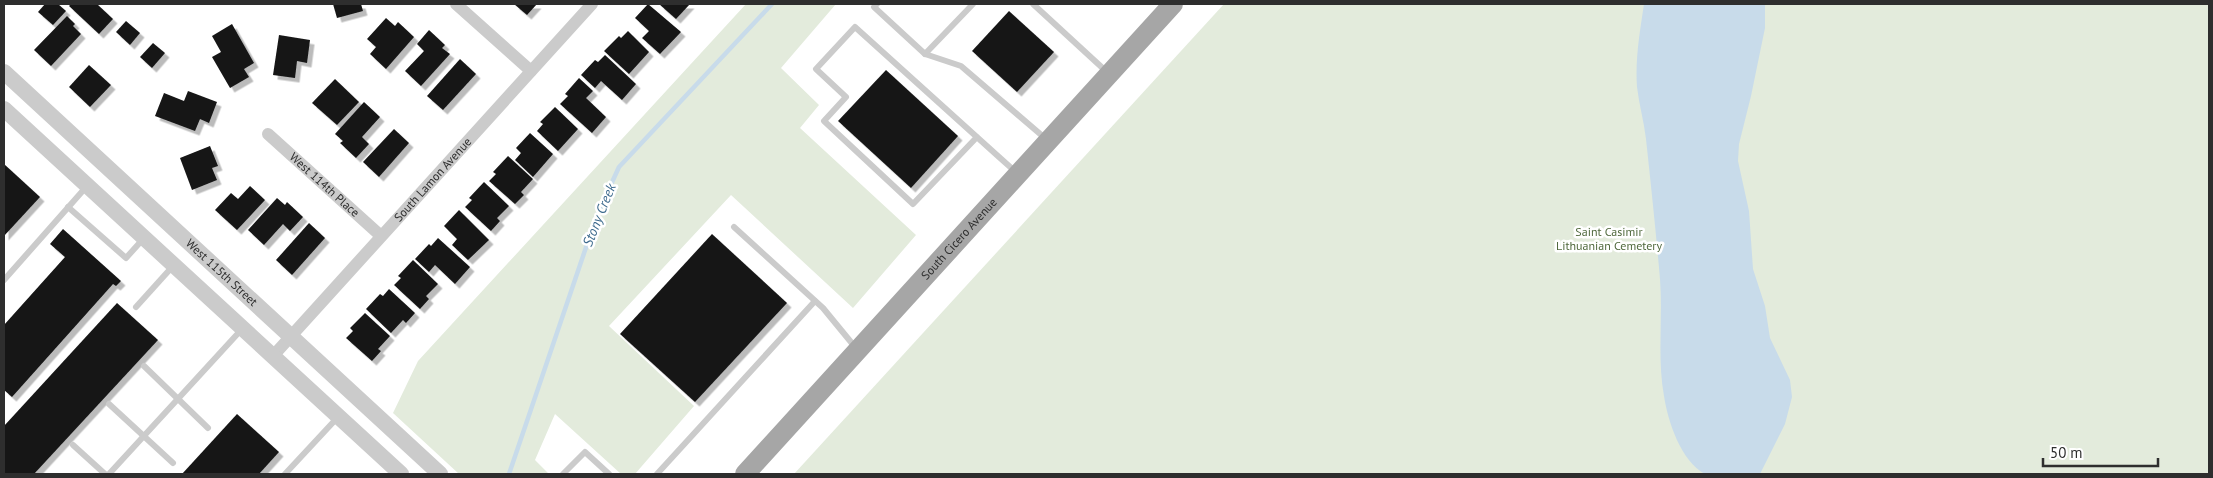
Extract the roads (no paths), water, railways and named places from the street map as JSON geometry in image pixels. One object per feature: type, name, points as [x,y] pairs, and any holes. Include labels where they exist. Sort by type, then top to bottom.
[{"type":"main road","name":"South Cicero Avenue","points":[[744,474],[1173,4]]},
{"type":"street","points":[[456,4],[531,71]]},
{"type":"street","name":"South Lamon Avenue","points":[[273,356],[592,4]]},
{"type":"street","name":"West 115th Street","points":[[4,72],[440,474]]},
{"type":"street","name":"West 115th Street","points":[[4,109],[401,474]]},
{"type":"street","name":"West 114th Place","points":[[268,134],[381,236]]},
{"type":"lane","points":[[877,4],[874,7],[925,54],[961,66],[1048,141]]},
{"type":"lane","points":[[925,54],[973,4]]},
{"type":"lane","points":[[1033,4],[1109,74]]},
{"type":"lane","points":[[977,137],[913,204],[824,121],[846,97],[816,68],[855,27],[977,137],[1018,174]]},
{"type":"lane","points":[[4,280],[87,186]]},
{"type":"lane","points":[[68,207],[126,258],[144,238]]},
{"type":"lane","points":[[734,227],[816,302],[858,350]]},
{"type":"lane","points":[[136,308],[174,265]]},
{"type":"lane","points":[[657,474],[816,302]]},
{"type":"lane","points":[[73,445],[107,474],[243,328]]},
{"type":"lane","points":[[144,366],[208,428]]},
{"type":"lane","points":[[109,404],[173,463]]},
{"type":"lane","points":[[285,474],[338,416]]},
{"type":"lane","points":[[563,474],[585,452],[609,474]]},
{"type":"water","points":[[1644,4],[1765,4],[1765,28],[1739,144],[1738,161],[1749,211],[1753,269],[1765,306],[1770,338],[1790,380],[1792,397],[1785,424],[1760,474],[1705,474],[1689,460],[1677,440],[1666,406],[1661,367],[1661,294],[1658,261],[1646,139],[1637,87],[1637,56]]},
{"type":"waterway","name":"Stony Creek","points":[[509,474],[597,215],[619,167],[772,4]]},
{"type":"park label","name":"Saint Casimir Lithuanian Cemetery","points":[[1609,239]]}]
